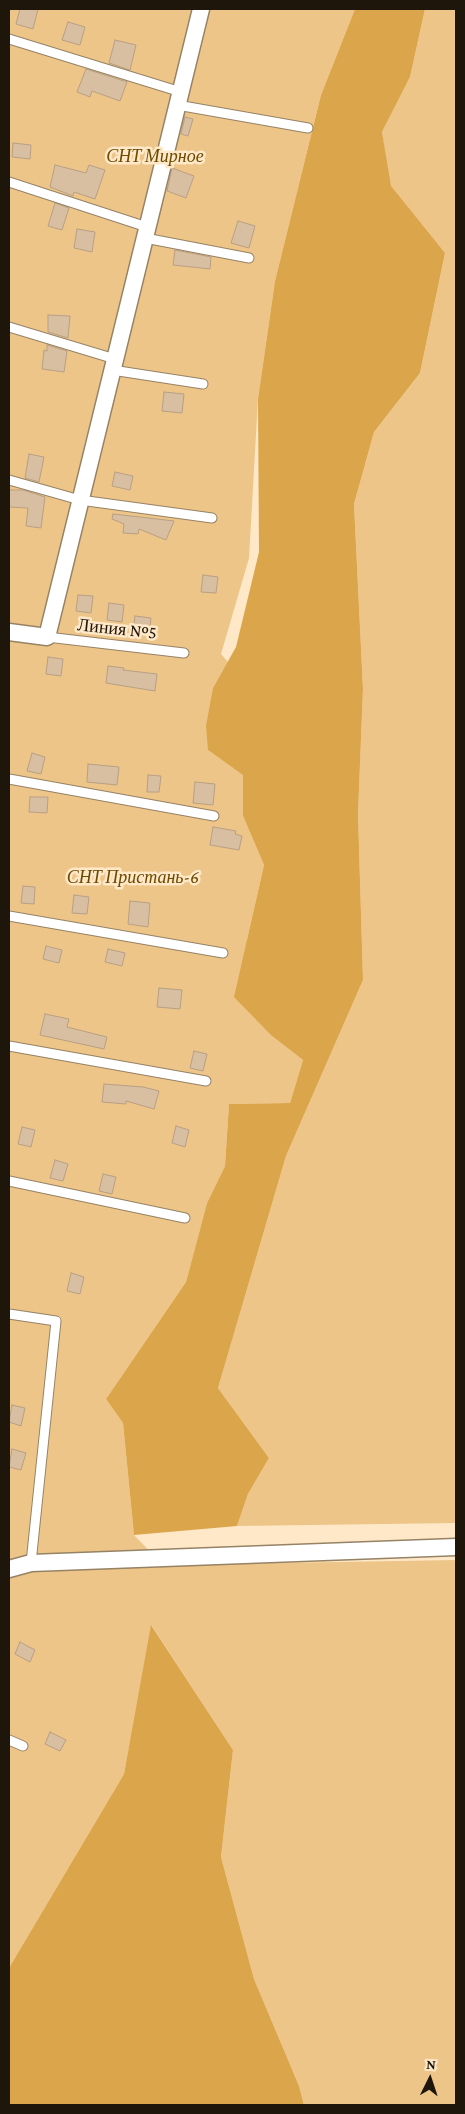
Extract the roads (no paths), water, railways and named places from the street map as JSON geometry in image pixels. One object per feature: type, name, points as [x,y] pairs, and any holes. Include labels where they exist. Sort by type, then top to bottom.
[{"type":"street","points":[[9,632],[47,637],[201,9]]},
{"type":"street","points":[[9,1569],[31,1563],[456,1547]]},
{"type":"lane","points":[[9,39],[179,98],[308,128]]},
{"type":"lane","points":[[9,182],[146,232],[249,258]]},
{"type":"lane","points":[[9,327],[114,364],[203,384]]},
{"type":"lane","points":[[9,480],[80,500],[212,518]]},
{"type":"lane","name":"Линия №5","points":[[47,637],[184,652]]},
{"type":"lane","points":[[9,779],[214,816]]},
{"type":"lane","points":[[9,916],[222,953]]},
{"type":"lane","points":[[9,1046],[206,1081]]},
{"type":"lane","points":[[9,1181],[185,1218]]},
{"type":"lane","points":[[9,1314],[56,1321],[31,1563]]},
{"type":"lane","points":[[9,1740],[23,1746]]},
{"type":"park label","name":"СНТ Мирное","points":[[155,156]]},
{"type":"park label","name":"СНТ Пристань-6","points":[[133,877]]}]
